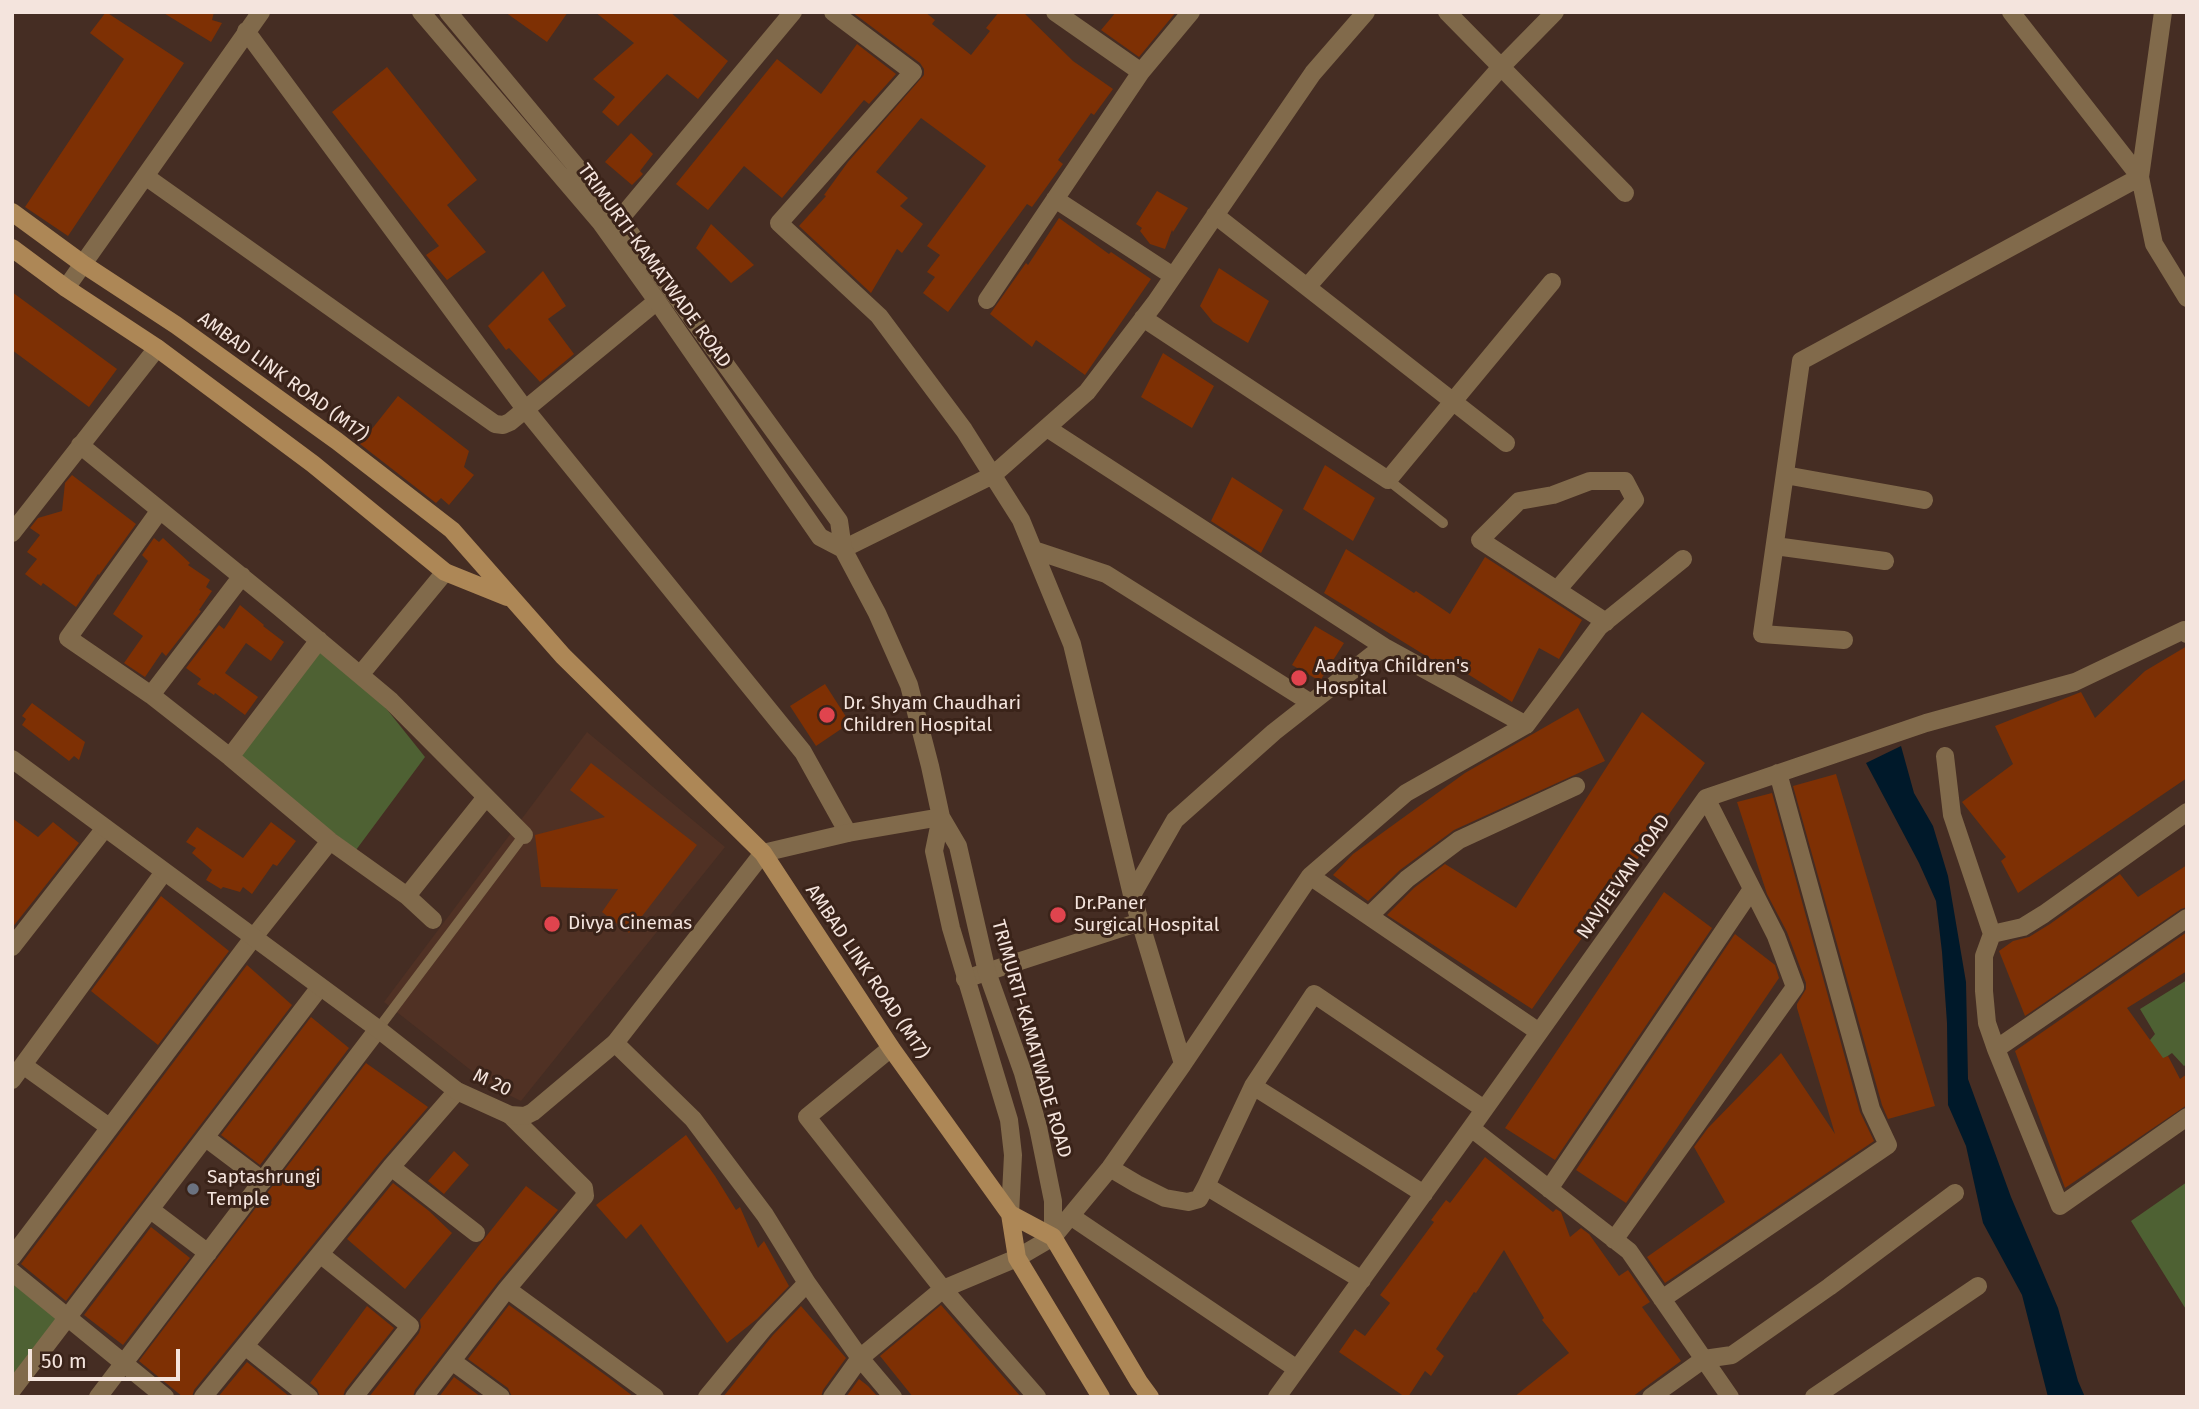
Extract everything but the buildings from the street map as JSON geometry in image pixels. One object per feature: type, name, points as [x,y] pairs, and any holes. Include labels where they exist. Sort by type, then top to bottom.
[{"type":"main road","name":"AMBAD LINK ROAD (M17)","points":[[12,212],[83,264],[176,325],[452,530],[563,656],[763,853],[891,1048],[1010,1214],[1054,1237]]},
{"type":"main road","name":"AMBAD LINK ROAD (M17)","points":[[12,248],[66,288],[157,348],[313,464],[444,572],[510,598]]},
{"type":"main road","points":[[1010,1214],[1017,1258],[1101,1397]]},
{"type":"main road","points":[[1054,1237],[1150,1397]]},
{"type":"street","points":[[66,288],[261,12]]},
{"type":"street","name":"TRIMURTI-KAMATWADE ROAD","points":[[421,12],[538,148],[613,224],[657,301],[820,537],[843,550]]},
{"type":"street","name":"TRIMURTI-KAMATWADE ROAD","points":[[447,12],[613,224],[839,521],[843,550],[877,613],[909,685],[941,817],[958,846],[987,972],[1023,1073],[1035,1117],[1053,1202],[1054,1237]]},
{"type":"street","points":[[613,224],[793,12]]},
{"type":"street","points":[[833,12],[913,72],[779,223],[879,316],[964,430],[1021,520],[1072,644],[1132,895],[1183,1065]]},
{"type":"street","points":[[1055,12],[1141,72]]},
{"type":"street","points":[[987,300],[1141,72],[1191,12]]},
{"type":"street","points":[[843,550],[993,475],[1087,393],[1173,276],[1313,73],[1366,12]]},
{"type":"street","points":[[1447,12],[1625,193]]},
{"type":"street","points":[[1307,287],[1501,67],[1555,12]]},
{"type":"street","points":[[2011,12],[2140,177]]},
{"type":"street","points":[[2163,12],[2140,177],[2154,244],[2187,298]]},
{"type":"street","points":[[246,31],[525,410],[803,752],[848,833]]},
{"type":"street","points":[[145,176],[489,420],[503,425],[525,410],[657,301]]},
{"type":"street","points":[[1844,640],[1762,634],[1801,361],[2140,177]]},
{"type":"street","points":[[1055,199],[1173,276]]},
{"type":"street","points":[[1215,215],[1506,443]]},
{"type":"street","points":[[1143,318],[1388,480],[1552,282]]},
{"type":"street","points":[[12,533],[157,348]]},
{"type":"street","points":[[1047,428],[1386,648],[1526,725]]},
{"type":"street","points":[[80,446],[242,576],[391,701],[524,835]]},
{"type":"street","points":[[1785,475],[1924,499]]},
{"type":"street","points":[[1557,590],[1635,500],[1625,481],[1590,481],[1553,495],[1519,501],[1480,540],[1606,622]]},
{"type":"street","points":[[160,510],[68,638],[151,695],[330,841],[407,896],[433,920]]},
{"type":"street","points":[[1774,546],[1885,561]]},
{"type":"street","points":[[1034,550],[1106,574],[1311,703]]},
{"type":"street","points":[[832,1397],[860,1358],[943,1289],[1017,1258],[1054,1237],[1110,1168],[1310,876],[1406,793],[1526,725],[1599,627],[1683,559]]},
{"type":"street","points":[[360,675],[444,572]]},
{"type":"street","points":[[151,695],[242,576]]},
{"type":"street","points":[[1614,1240],[1795,987],[1776,936],[1706,798],[1926,723],[2075,682],[2186,631]]},
{"type":"street","points":[[230,757],[319,640]]},
{"type":"street","points":[[1132,895],[1175,820],[1274,732],[1372,655],[1386,648]]},
{"type":"street","points":[[1945,756],[1952,815],[1992,934],[1984,956],[1987,1023],[2060,1206],[2187,1117]]},
{"type":"street","name":"M 20","points":[[12,760],[457,1091],[510,1115],[525,1116],[533,1112],[615,1043],[763,853]]},
{"type":"street","points":[[1662,1299],[1888,1145],[1871,1109],[1778,773]]},
{"type":"street","points":[[1369,916],[1407,879],[1459,839],[1576,786]]},
{"type":"street","points":[[407,896],[486,797]]},
{"type":"street","name":"NAVJEEVAN ROAD","points":[[1277,1397],[1706,798]]},
{"type":"street","points":[[1992,934],[2023,927],[2044,914],[2187,812]]},
{"type":"street","points":[[763,853],[848,833],[941,817]]},
{"type":"street","name":"TRIMURTI-KAMATWADE ROAD","points":[[941,817],[934,851],[951,928],[1009,1120],[1013,1155],[1010,1214]]},
{"type":"street","points":[[12,947],[105,828]]},
{"type":"street","points":[[12,1256],[253,938],[330,841]]},
{"type":"street","points":[[109,1127],[18,1073],[164,872]]},
{"type":"street","points":[[1310,876],[1539,1032]]},
{"type":"street","points":[[1549,1189],[1752,889]]},
{"type":"street","points":[[1996,1049],[2187,919]]},
{"type":"street","points":[[965,979],[1140,922]]},
{"type":"street","points":[[12,1390],[320,987]]},
{"type":"street","points":[[1110,1168],[1166,1198],[1188,1202],[1199,1199],[1253,1086],[1314,994],[1484,1109]]},
{"type":"street","points":[[98,1397],[378,1030]]},
{"type":"street","points":[[615,1043],[693,1119],[765,1215],[807,1283],[860,1358],[893,1397]]},
{"type":"street","points":[[891,1048],[807,1117],[943,1289],[1037,1397]]},
{"type":"street","points":[[1253,1086],[1424,1194]]},
{"type":"street","points":[[203,1397],[391,1167],[457,1091]]},
{"type":"street","points":[[424,1397],[507,1289],[584,1196],[584,1188],[510,1115]]},
{"type":"street","points":[[1472,1128],[1629,1251],[1730,1397]]},
{"type":"street","points":[[206,1138],[263,1181]]},
{"type":"street","points":[[391,1167],[476,1233]]},
{"type":"street","points":[[1206,1186],[1362,1280]]},
{"type":"street","points":[[1651,1397],[1704,1359],[1732,1356],[1955,1193]]},
{"type":"street","points":[[151,1210],[208,1253]]},
{"type":"street","points":[[1072,1217],[1297,1369]]},
{"type":"street","points":[[320,1254],[410,1326],[354,1397]]},
{"type":"street","points":[[12,1272],[165,1397]]},
{"type":"street","points":[[707,1397],[764,1328],[807,1283]]},
{"type":"street","points":[[1814,1397],[1978,1286]]},
{"type":"street","points":[[507,1289],[655,1397]]},
{"type":"street","points":[[245,1346],[309,1397]]},
{"type":"street","points":[[452,1361],[500,1397]]},
{"type":"lane","points":[[1388,480],[1443,523]]},
{"type":"lane","points":[[378,1030],[524,835]]},
{"type":"shaded area","name":"Divya Cinemas","points":[[587,732],[725,847],[521,1101],[491,1086],[384,1002]]},
{"type":"green space","points":[[320,651],[373,692],[425,757],[356,850],[236,758]]},
{"type":"green space","points":[[2187,980],[2187,1064],[2184,1066],[2172,1053],[2159,1062],[2146,1045],[2155,1034],[2140,1009]]},
{"type":"green space","points":[[2187,1182],[2187,1311],[2131,1221]]},
{"type":"green space","points":[[12,1273],[69,1318],[12,1390]]},
{"type":"water","points":[[1901,746],[1914,793],[1933,826],[1948,876],[1966,982],[1968,1079],[2011,1197],[2058,1308],[2085,1397],[2048,1397],[2022,1295],[1983,1223],[1966,1146],[1948,1105],[1947,1023],[1936,901],[1866,763]]},
{"type":"place","name":"Aaditya Children's Hospital","points":[[1299,678]]},
{"type":"place","name":"Dr. Shyam Chaudhari Children Hospital","points":[[827,715]]},
{"type":"place","name":"Dr.Paner Surgical Hospital","points":[[1058,915]]},
{"type":"place","name":"Divya Cinemas","points":[[552,924]]},
{"type":"place","name":"Saptashrungi Temple","points":[[193,1189]]}]
